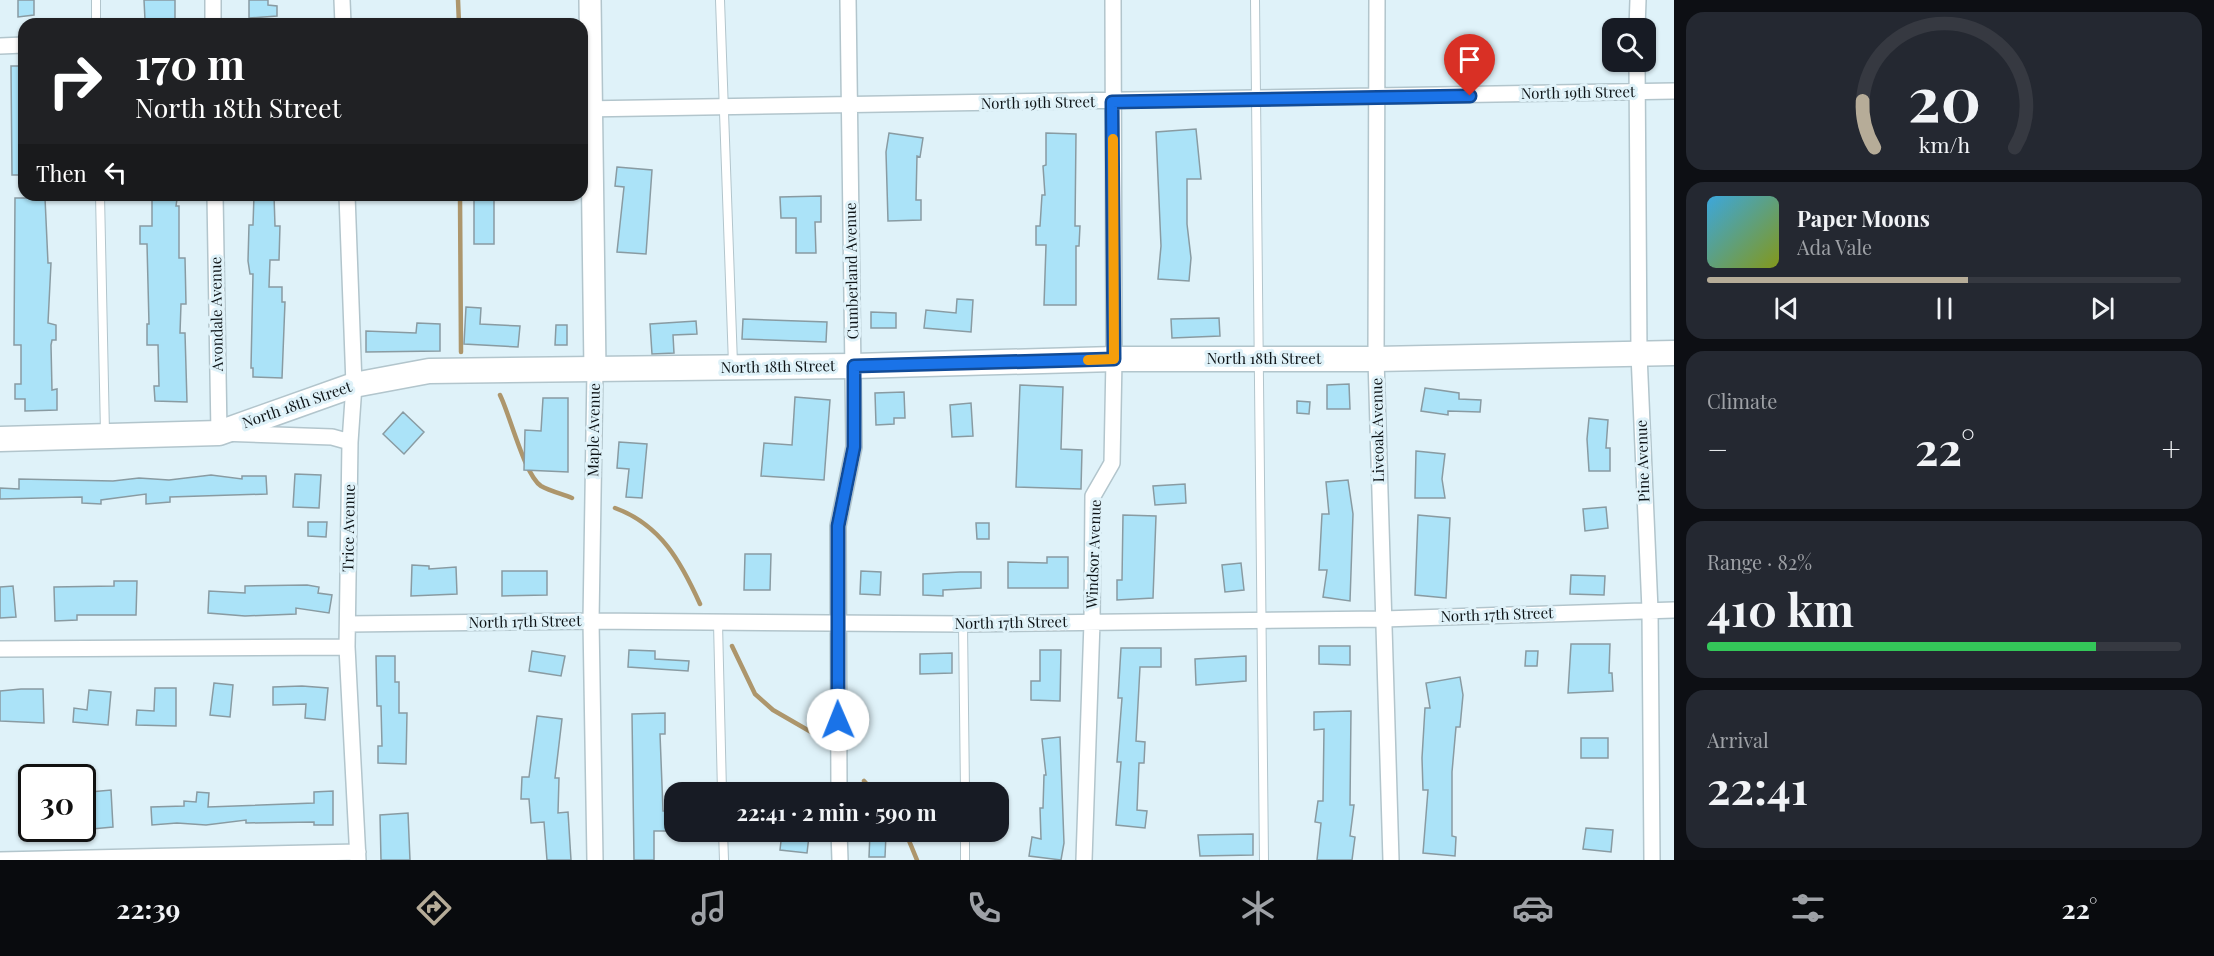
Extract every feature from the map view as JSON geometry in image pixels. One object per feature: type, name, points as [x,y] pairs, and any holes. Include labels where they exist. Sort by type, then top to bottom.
[{"type":"main road","name":"North 18th Street","points":[[0,439],[219,433],[354,385],[429,371],[854,366],[1114,359],[1376,359],[1674,353]]},
{"type":"street","points":[[213,0],[213,18]]},
{"type":"street","points":[[342,0],[343,18]]},
{"type":"street","name":"Maple Avenue","points":[[588,54],[590,0]]},
{"type":"street","name":"Cumberland Avenue","points":[[839,782],[838,526],[854,447],[848,0]]},
{"type":"street","name":"Windsor Avenue","points":[[1084,860],[1092,622],[1093,496],[1112,463],[1113,0]]},
{"type":"street","name":"Liveoak Avenue","points":[[1377,0],[1376,359],[1391,860]]},
{"type":"street","points":[[1637,18],[1638,0]]},
{"type":"street","points":[[0,46],[18,45]]},
{"type":"street","name":"Pine Avenue","points":[[1636,72],[1639,354],[1650,610],[1652,860]]},
{"type":"street","name":"North 19th Street","points":[[588,109],[1674,92]]},
{"type":"street","name":"Maple Avenue","points":[[588,167],[595,370],[591,621],[595,860]]},
{"type":"street","name":"Avondale Avenue","points":[[215,201],[219,433]]},
{"type":"street","name":"Trice Avenue","points":[[347,201],[354,385],[350,442],[347,647],[358,856]]},
{"type":"street","points":[[219,433],[332,437],[350,442]]},
{"type":"street","name":"North 17th Street","points":[[348,624],[591,621],[837,625],[963,624],[1383,619],[1674,610]]},
{"type":"street","points":[[0,649],[347,647]]},
{"type":"street","points":[[839,842],[840,860]]},
{"type":"street","points":[[0,860],[358,856]]},
{"type":"lane","points":[[96,0],[96,18]]},
{"type":"lane","points":[[720,0],[733,368]]},
{"type":"lane","points":[[1255,0],[1264,860]]},
{"type":"lane","points":[[100,201],[105,436]]},
{"type":"lane","points":[[718,623],[722,782]]},
{"type":"lane","points":[[963,624],[965,782]]},
{"type":"lane","points":[[723,842],[724,860]]},
{"type":"lane","points":[[965,842],[966,860]]},
{"type":"building","points":[[18,0],[34,0],[34,15],[18,17]]},
{"type":"building","points":[[144,0],[175,0],[175,18],[145,18]]},
{"type":"building","points":[[249,0],[268,0],[268,5],[277,6],[277,16],[249,18]]},
{"type":"building","points":[[11,66],[18,66],[18,175],[12,175]]},
{"type":"building","points":[[1196,129],[1201,179],[1187,179],[1187,224],[1191,258],[1189,281],[1158,279],[1161,246],[1156,132]]},
{"type":"building","points":[[889,133],[923,138],[920,157],[917,156],[916,200],[921,200],[921,220],[888,221],[886,152]]},
{"type":"building","points":[[1046,133],[1076,134],[1075,226],[1080,226],[1079,246],[1076,246],[1076,305],[1044,305],[1046,245],[1036,245],[1036,226],[1040,226],[1042,195],[1045,195],[1043,166],[1046,165]]},
{"type":"building","points":[[617,167],[652,170],[646,254],[617,252],[624,187],[615,186]]},
{"type":"building","points":[[821,196],[821,222],[815,222],[816,253],[796,253],[796,218],[781,218],[780,197]]},
{"type":"building","points":[[15,198],[18,198],[18,201],[45,201],[48,263],[51,263],[48,323],[56,325],[56,340],[52,340],[51,345],[52,390],[57,389],[57,410],[25,411],[25,399],[15,399],[15,384],[21,384],[21,345],[14,345]]},
{"type":"building","points":[[152,201],[177,201],[176,206],[179,206],[179,258],[185,258],[186,304],[181,304],[180,333],[185,333],[187,402],[155,401],[154,386],[159,386],[158,345],[147,345],[147,324],[149,324],[147,244],[140,244],[140,226],[152,226]]},
{"type":"building","points":[[254,201],[274,201],[275,226],[280,226],[279,260],[270,260],[269,287],[282,287],[282,302],[285,302],[282,378],[253,377],[253,368],[251,368],[253,274],[250,274],[248,261],[249,225],[253,225]]},
{"type":"building","points":[[474,201],[494,201],[494,244],[474,244]]},
{"type":"building","points":[[957,299],[973,300],[971,332],[924,328],[926,310],[956,313]]},
{"type":"building","points":[[466,307],[481,308],[480,324],[520,326],[518,347],[464,344]]},
{"type":"building","points":[[871,312],[896,313],[896,328],[871,328]]},
{"type":"building","points":[[1219,318],[1220,336],[1172,338],[1171,319]]},
{"type":"building","points":[[743,319],[827,322],[826,342],[742,339]]},
{"type":"building","points":[[696,321],[697,334],[673,335],[674,353],[652,354],[650,324]]},
{"type":"building","points":[[417,323],[440,324],[440,351],[366,352],[366,331],[416,333]]},
{"type":"building","points":[[556,325],[567,325],[567,345],[555,345]]},
{"type":"building","points":[[1349,384],[1350,409],[1327,409],[1327,385]]},
{"type":"building","points":[[1020,385],[1063,387],[1061,449],[1082,450],[1081,489],[1016,487]]},
{"type":"building","points":[[1425,388],[1459,393],[1459,399],[1481,400],[1480,412],[1448,411],[1448,415],[1421,411]]},
{"type":"building","points":[[904,392],[905,418],[894,418],[894,424],[876,425],[875,393]]},
{"type":"building","points":[[795,397],[830,400],[824,480],[761,476],[764,443],[792,445]]},
{"type":"building","points":[[543,398],[568,398],[568,472],[524,470],[525,430],[541,431]]},
{"type":"building","points":[[1297,401],[1310,402],[1309,414],[1297,413]]},
{"type":"building","points":[[971,403],[973,436],[952,437],[950,405]]},
{"type":"building","points":[[403,412],[424,432],[404,454],[383,434]]},
{"type":"building","points":[[1589,418],[1608,420],[1606,448],[1610,448],[1610,471],[1589,471],[1587,439]]},
{"type":"building","points":[[619,442],[647,444],[642,498],[626,497],[629,469],[617,468]]},
{"type":"building","points":[[1416,451],[1445,454],[1442,479],[1445,498],[1415,498]]},
{"type":"building","points":[[295,474],[321,475],[319,508],[293,507]]},
{"type":"building","points":[[211,475],[242,479],[242,476],[266,476],[267,494],[170,497],[170,502],[146,504],[146,494],[101,500],[101,504],[82,503],[82,497],[0,499],[0,488],[19,489],[19,479],[169,480]]},
{"type":"building","points":[[1348,480],[1353,514],[1350,601],[1323,597],[1327,570],[1319,570],[1322,514],[1329,514],[1326,482]]},
{"type":"building","points":[[1185,484],[1186,503],[1155,505],[1153,486]]},
{"type":"building","points":[[1606,507],[1608,528],[1585,531],[1583,509]]},
{"type":"building","points":[[1123,515],[1156,516],[1153,598],[1117,600],[1117,580],[1122,580]]},
{"type":"building","points":[[1418,515],[1450,518],[1446,598],[1415,595]]},
{"type":"building","points":[[308,522],[327,522],[326,537],[308,536]]},
{"type":"building","points":[[976,523],[989,523],[989,539],[977,539]]},
{"type":"building","points":[[745,554],[771,554],[770,590],[744,590]]},
{"type":"building","points":[[1047,557],[1068,557],[1068,588],[1008,588],[1008,562],[1047,563]]},
{"type":"building","points":[[1241,563],[1244,590],[1225,592],[1222,565]]},
{"type":"building","points":[[412,565],[429,566],[429,569],[456,567],[457,594],[411,596]]},
{"type":"building","points":[[502,571],[547,571],[547,595],[502,596]]},
{"type":"building","points":[[861,571],[881,572],[880,595],[860,594]]},
{"type":"building","points":[[981,572],[981,588],[943,590],[943,596],[923,595],[923,574]]},
{"type":"building","points":[[1571,575],[1605,576],[1604,595],[1570,594]]},
{"type":"building","points":[[114,581],[137,581],[136,615],[77,615],[77,620],[55,621],[54,587],[114,586]]},
{"type":"building","points":[[307,585],[319,587],[318,593],[332,595],[329,613],[296,608],[296,614],[245,616],[208,613],[209,591],[245,593],[245,586]]},
{"type":"building","points":[[13,586],[16,617],[0,618],[0,587]]},
{"type":"building","points":[[1571,644],[1610,644],[1609,673],[1612,673],[1613,691],[1568,693]]},
{"type":"building","points":[[1319,646],[1350,646],[1350,665],[1319,664]]},
{"type":"building","points":[[1121,648],[1161,648],[1161,667],[1140,667],[1136,741],[1145,742],[1144,763],[1139,763],[1137,810],[1147,811],[1145,828],[1116,825],[1121,762],[1117,762],[1122,698],[1118,698]]},
{"type":"building","points":[[629,650],[655,651],[655,659],[689,661],[688,671],[628,667]]},
{"type":"building","points":[[1040,650],[1061,650],[1060,701],[1031,700],[1031,681],[1040,681]]},
{"type":"building","points":[[532,651],[565,656],[561,676],[529,671]]},
{"type":"building","points":[[1526,651],[1538,651],[1537,666],[1525,666]]},
{"type":"building","points":[[952,653],[952,673],[920,674],[920,654]]},
{"type":"building","points":[[376,656],[395,656],[395,682],[399,682],[399,713],[407,713],[406,764],[378,763],[378,746],[382,746],[381,706],[377,706]]},
{"type":"building","points":[[1246,656],[1246,681],[1196,685],[1195,659]]},
{"type":"building","points":[[1460,677],[1463,695],[1460,727],[1456,727],[1452,772],[1452,836],[1456,837],[1455,856],[1423,853],[1428,790],[1423,790],[1422,758],[1425,708],[1430,708],[1426,683]]},
{"type":"building","points":[[214,683],[233,685],[230,717],[210,715]]},
{"type":"building","points":[[273,687],[328,688],[325,720],[305,718],[306,704],[273,705]]},
{"type":"building","points":[[155,688],[176,688],[176,726],[136,725],[137,710],[154,711]]},
{"type":"building","points":[[43,689],[44,723],[0,721],[0,691]]},
{"type":"building","points":[[89,690],[111,692],[108,725],[73,722],[74,708],[87,710]]},
{"type":"building","points":[[1351,711],[1350,805],[1354,805],[1350,836],[1355,837],[1352,860],[1317,860],[1321,823],[1315,822],[1318,801],[1323,801],[1324,729],[1314,730],[1314,712]]},
{"type":"building","points":[[665,713],[665,734],[660,734],[664,831],[654,831],[654,860],[634,860],[632,714]]},
{"type":"building","points":[[537,716],[562,719],[555,778],[559,778],[558,813],[568,812],[571,860],[547,860],[544,822],[531,823],[529,799],[521,799],[522,777],[529,777]]},
{"type":"building","points":[[1060,737],[1064,843],[1061,860],[1029,856],[1032,837],[1041,839],[1040,808],[1043,808],[1044,775],[1046,775],[1042,739]]},
{"type":"building","points":[[1581,738],[1608,738],[1608,758],[1581,758]]},
{"type":"building","points":[[111,790],[113,827],[96,829],[96,791]]},
{"type":"building","points":[[333,791],[333,825],[314,825],[314,822],[246,823],[246,820],[206,825],[177,823],[152,825],[151,807],[184,806],[184,801],[196,802],[197,792],[209,793],[208,807],[314,803],[314,792]]},
{"type":"building","points":[[408,813],[410,860],[381,860],[380,815]]},
{"type":"building","points":[[1586,828],[1613,830],[1611,852],[1583,849]]},
{"type":"building","points":[[1253,834],[1253,855],[1200,856],[1198,835]]},
{"type":"building","points":[[781,842],[808,842],[807,853],[780,850]]},
{"type":"building","points":[[870,842],[886,842],[885,857],[869,857]]},
{"type":"waterway","points":[[458,0],[459,18]]},
{"type":"waterway","points":[[460,201],[461,352]]},
{"type":"waterway","points":[[500,395],[535,480],[545,488],[572,498]]},
{"type":"waterway","points":[[615,508],[645,524],[668,547],[700,604]]},
{"type":"waterway","points":[[732,646],[755,694],[773,710],[818,736]]},
{"type":"waterway","points":[[910,842],[917,860]]},
{"type":"slow traffic","points":[[1088,360],[1114,359],[1113,139]]},
{"type":"route","points":[[838,720],[838,526],[854,447],[854,366],[1114,359],[1112,102],[1470,96]]}]
